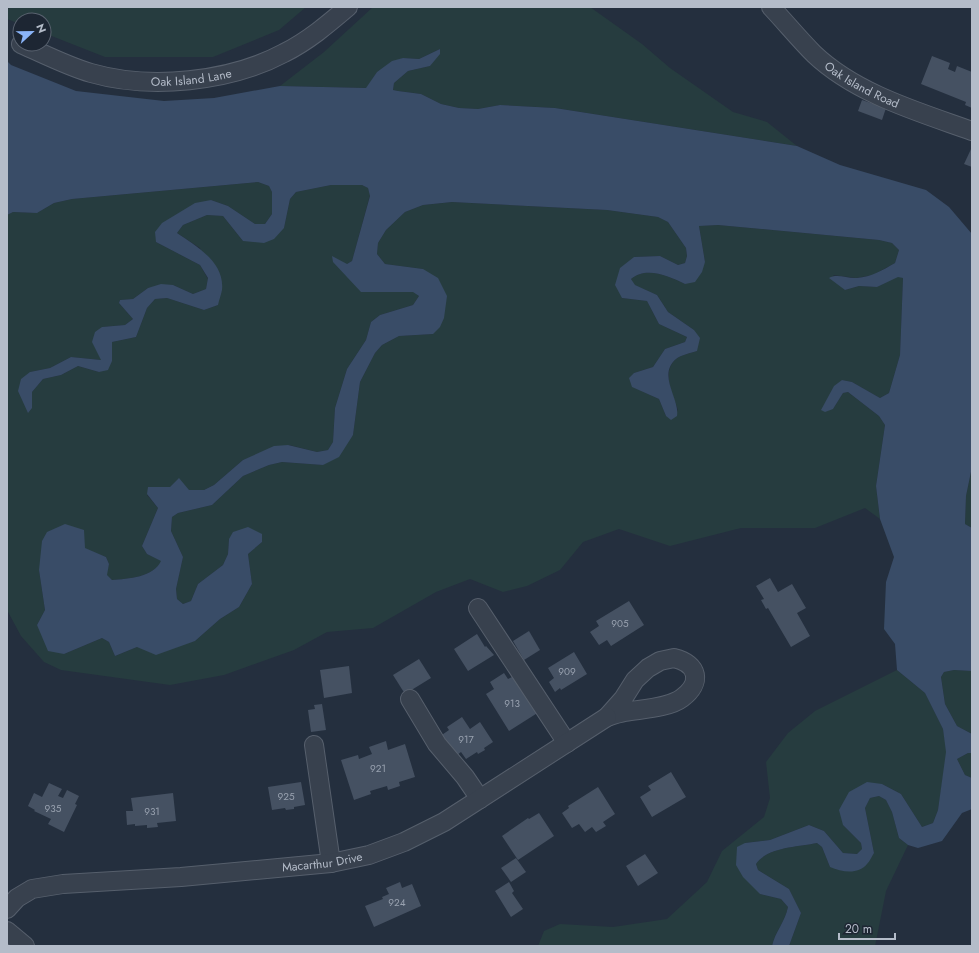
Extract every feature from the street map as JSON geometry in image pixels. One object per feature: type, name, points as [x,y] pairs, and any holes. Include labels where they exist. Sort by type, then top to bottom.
[{"type":"street","name":"Oak Island Lane","points":[[38,52],[60,62],[92,73],[129,80],[160,82],[207,78],[259,64],[284,53],[315,34],[348,7]]},
{"type":"street","name":"Oak Island Road","points":[[771,7],[815,55],[842,76],[866,90],[904,106],[972,131]]},
{"type":"street","points":[[478,608],[567,743]]},
{"type":"street","name":"Macarthur Drive","points":[[10,899],[32,890],[64,884],[181,877],[330,863],[369,855],[404,842],[444,822],[607,717],[623,699],[635,680],[648,668],[660,661],[674,658],[684,660],[690,664],[696,678],[690,690],[681,699],[664,706],[624,712],[607,717]]},
{"type":"street","points":[[410,699],[437,744],[465,777],[480,799]]},
{"type":"street","points":[[314,745],[330,863]]},
{"type":"street","points":[[7,931],[25,946]]},
{"type":"green space","points":[[9,7],[306,7],[279,30],[213,57],[105,57],[52,36],[52,12],[12,12],[12,21],[7,19],[7,11]]},
{"type":"green space","points":[[373,7],[590,7],[642,44],[670,68],[733,112],[767,122],[797,146],[555,108],[500,105],[478,109],[459,108],[441,104],[421,94],[393,90],[394,83],[408,71],[430,66],[440,49],[419,59],[403,58],[377,72],[367,88],[280,86],[324,52]]},
{"type":"green space","points":[[258,182],[269,186],[272,192],[272,214],[265,224],[255,224],[228,206],[211,200],[156,242],[200,265],[208,279],[206,289],[193,294],[173,285],[148,288],[133,299],[120,300],[119,303],[133,319],[125,325],[102,327],[101,360],[71,357],[50,368],[30,372],[32,408],[32,392],[43,379],[61,375],[78,366],[99,372],[112,361],[112,342],[136,337],[147,308],[155,299],[167,298],[204,310],[218,305],[200,248],[177,233],[183,225],[207,215],[223,216],[243,241],[284,228],[290,199],[296,192],[331,185],[362,185],[368,188],[370,195],[352,261],[347,264],[362,292],[414,292],[419,296],[413,305],[380,315],[371,322],[366,340],[347,369],[335,408],[333,442],[328,450],[317,452],[289,445],[243,460],[214,485],[204,490],[189,490],[170,487],[147,495],[158,508],[142,546],[147,554],[162,561],[153,571],[147,574],[133,578],[112,580],[106,575],[109,564],[106,557],[85,549],[39,570],[45,610],[37,625],[64,654],[102,638],[109,642],[115,656],[137,647],[195,641],[220,619],[239,607],[252,584],[248,554],[262,542],[229,539],[228,554],[223,565],[198,584],[191,601],[183,604],[177,599],[176,589],[183,557],[171,531],[172,517],[178,513],[212,505],[243,476],[269,465],[282,462],[323,465],[353,435],[360,382],[375,353],[382,345],[399,336],[433,334],[423,269],[385,264],[377,254],[378,243],[386,230],[405,212],[423,205],[452,202],[607,210],[658,217],[668,222],[686,248],[687,256],[685,263],[678,265],[660,256],[634,257],[622,298],[647,301],[659,324],[687,337],[685,342],[665,349],[653,367],[634,373],[633,387],[659,399],[666,416],[678,410],[671,391],[669,370],[676,359],[683,355],[697,351],[694,330],[668,312],[657,295],[634,285],[631,279],[637,275],[650,273],[665,275],[685,284],[705,262],[699,226],[718,225],[879,240],[892,243],[899,250],[895,263],[873,275],[856,278],[833,275],[845,290],[859,286],[877,287],[898,276],[903,278],[900,355],[889,393],[880,398],[852,382],[842,380],[833,409],[843,393],[848,392],[879,416],[885,425],[876,486],[880,519],[865,508],[815,528],[741,528],[670,546],[619,529],[583,542],[560,570],[527,586],[503,592],[470,579],[436,592],[373,628],[327,632],[294,650],[224,675],[170,685],[61,670],[44,662],[21,636],[7,610],[7,215],[13,212],[37,213],[54,203],[72,199]]},
{"type":"green space","points":[[972,467],[972,528],[965,524],[966,496]]},
{"type":"green space","points":[[897,670],[925,693],[943,729],[947,752],[938,810],[933,823],[922,827],[901,794],[882,784],[843,825],[861,843],[862,849],[857,854],[843,853],[824,831],[809,825],[770,840],[745,843],[760,894],[781,899],[788,907],[772,946],[538,946],[544,931],[560,924],[613,927],[667,919],[707,882],[722,851],[764,817],[770,798],[766,762],[788,733],[815,711]]},
{"type":"green space","points":[[954,670],[972,671],[972,734],[957,726],[945,704],[941,677],[944,672]]},
{"type":"green space","points":[[968,753],[972,753],[972,778],[965,775],[957,759]]},
{"type":"green space","points":[[879,796],[886,800],[892,812],[899,838],[908,845],[886,891],[875,946],[789,946],[801,913],[789,889],[758,870],[756,864],[761,858],[775,851],[817,843],[822,847],[830,867],[874,853],[865,808],[870,798]]},
{"type":"water","points":[[440,49],[440,54],[430,66],[408,71],[394,83],[393,90],[421,94],[441,104],[459,108],[478,109],[500,105],[555,108],[797,146],[840,165],[926,190],[949,207],[972,234],[972,467],[966,496],[965,524],[972,528],[972,671],[954,670],[944,672],[941,677],[945,704],[957,726],[972,734],[972,753],[968,753],[957,759],[965,775],[972,778],[972,809],[962,813],[942,841],[918,848],[908,845],[899,838],[892,812],[886,800],[879,796],[870,798],[865,808],[874,853],[863,867],[855,871],[850,872],[830,867],[822,847],[817,843],[775,851],[761,858],[756,864],[758,870],[789,889],[801,913],[789,946],[772,946],[788,907],[781,899],[760,894],[743,877],[736,865],[737,847],[745,843],[770,840],[809,825],[824,831],[843,853],[857,854],[862,849],[861,843],[843,825],[839,810],[849,792],[867,782],[882,784],[901,794],[922,827],[933,823],[938,810],[946,752],[943,729],[925,693],[897,670],[895,644],[884,629],[886,582],[894,557],[880,519],[876,486],[885,425],[879,416],[848,392],[843,393],[833,409],[825,412],[821,410],[834,386],[842,380],[852,382],[880,398],[889,393],[900,355],[903,278],[898,277],[877,287],[859,286],[845,290],[829,278],[839,276],[854,278],[872,275],[895,263],[899,250],[892,243],[879,240],[718,225],[699,226],[705,262],[702,272],[695,282],[685,284],[665,275],[650,273],[637,275],[631,279],[635,285],[657,295],[668,312],[694,330],[700,338],[697,351],[683,355],[676,359],[671,365],[669,380],[677,409],[677,416],[671,420],[666,416],[659,399],[632,387],[629,378],[634,373],[653,367],[665,349],[685,342],[687,337],[659,324],[647,301],[622,298],[615,285],[620,268],[634,257],[660,256],[678,265],[685,263],[687,256],[686,248],[668,222],[658,217],[607,210],[452,202],[423,205],[405,212],[386,230],[378,243],[377,254],[385,264],[423,269],[438,278],[447,296],[444,318],[440,327],[433,334],[399,336],[382,345],[375,353],[360,382],[353,435],[339,457],[323,465],[282,462],[269,465],[243,476],[212,505],[178,513],[172,517],[171,531],[183,557],[176,589],[177,599],[183,604],[191,601],[198,584],[223,565],[228,554],[229,539],[233,532],[248,527],[262,534],[262,542],[248,554],[252,584],[239,607],[220,619],[195,641],[156,655],[137,647],[115,656],[109,642],[102,638],[64,654],[48,651],[37,625],[45,610],[39,570],[42,541],[47,532],[65,524],[84,530],[85,548],[106,557],[109,564],[107,575],[112,580],[140,576],[153,571],[161,561],[147,554],[142,546],[158,508],[147,494],[148,487],[170,487],[179,478],[189,490],[204,490],[214,485],[243,460],[274,446],[288,445],[317,452],[328,450],[333,442],[335,408],[347,369],[366,340],[371,322],[380,315],[413,305],[419,296],[413,292],[361,292],[333,262],[332,256],[347,264],[352,261],[370,196],[368,188],[362,185],[331,185],[296,192],[290,199],[284,228],[274,239],[264,243],[243,241],[223,216],[207,215],[183,225],[177,233],[208,256],[219,271],[222,280],[222,290],[218,305],[204,310],[167,298],[155,299],[147,308],[136,337],[112,342],[112,361],[108,370],[99,372],[78,366],[61,375],[43,379],[32,392],[32,408],[28,413],[18,391],[21,379],[30,372],[50,368],[71,357],[101,360],[92,342],[95,332],[102,327],[125,325],[133,319],[119,303],[120,300],[133,299],[148,288],[161,284],[173,285],[193,294],[206,289],[208,278],[200,265],[156,242],[155,232],[162,223],[195,203],[211,200],[228,206],[255,224],[265,224],[272,214],[272,192],[269,186],[258,182],[72,199],[54,203],[37,213],[13,212],[7,215],[7,61],[11,65],[76,91],[164,101],[214,98],[280,86],[366,88],[377,72],[392,61],[403,58],[419,59]]},
{"type":"building","points":[[932,56],[950,63],[948,69],[955,72],[957,66],[972,72],[972,108],[965,105],[966,102],[921,84]]},
{"type":"building","points":[[862,100],[886,108],[882,120],[858,111]]},
{"type":"building","points":[[972,147],[972,167],[964,164]]},
{"type":"building","points":[[770,578],[778,592],[792,584],[806,608],[797,613],[810,636],[791,647],[768,608],[766,609],[761,600],[764,599],[756,586]]},
{"type":"building","points":[[629,601],[644,625],[611,646],[607,640],[599,645],[590,632],[599,626],[596,621]]},
{"type":"building","points":[[529,631],[540,650],[524,660],[513,641]]},
{"type":"building","points":[[477,634],[485,647],[486,646],[494,655],[468,671],[454,649]]},
{"type":"building","points":[[574,652],[587,674],[555,692],[549,682],[554,678],[548,668]]},
{"type":"building","points":[[419,659],[431,678],[405,694],[393,675]]},
{"type":"building","points":[[349,666],[352,693],[324,698],[320,670]]},
{"type":"building","points":[[504,673],[508,679],[516,675],[539,712],[509,731],[486,694],[494,689],[490,682]]},
{"type":"building","points":[[322,704],[326,730],[311,732],[308,710],[315,709],[314,705]]},
{"type":"building","points":[[462,717],[470,729],[480,722],[493,742],[484,748],[485,750],[478,754],[477,752],[466,759],[461,752],[453,758],[439,737],[449,730],[447,727]]},
{"type":"building","points":[[386,741],[388,750],[405,744],[415,777],[399,782],[400,786],[388,790],[387,786],[370,791],[371,794],[354,800],[341,760],[358,755],[359,759],[372,754],[369,747]]},
{"type":"building","points":[[671,772],[686,797],[652,817],[640,797],[651,790],[648,786]]},
{"type":"building","points":[[301,782],[305,805],[294,807],[294,809],[286,810],[285,808],[272,810],[268,787]]},
{"type":"building","points":[[49,783],[62,789],[58,796],[63,798],[67,790],[79,796],[75,804],[77,805],[64,832],[48,824],[51,819],[34,811],[35,810],[28,806],[34,793],[42,797]]},
{"type":"building","points":[[598,787],[615,814],[603,822],[606,826],[596,832],[592,827],[585,832],[579,824],[572,828],[562,813],[569,808],[568,806]]},
{"type":"building","points":[[173,793],[176,821],[157,823],[158,827],[147,828],[147,825],[127,825],[126,811],[133,811],[131,798]]},
{"type":"building","points":[[539,813],[554,836],[518,860],[502,836],[528,818],[529,819]]},
{"type":"building","points":[[645,854],[658,873],[638,886],[626,866]]},
{"type":"building","points":[[516,858],[526,872],[511,882],[501,868]]},
{"type":"building","points":[[400,882],[402,888],[412,884],[421,906],[374,927],[365,906],[383,899],[382,897],[389,894],[386,888]]},
{"type":"building","points":[[509,882],[514,891],[512,893],[523,909],[511,917],[495,891]]}]
